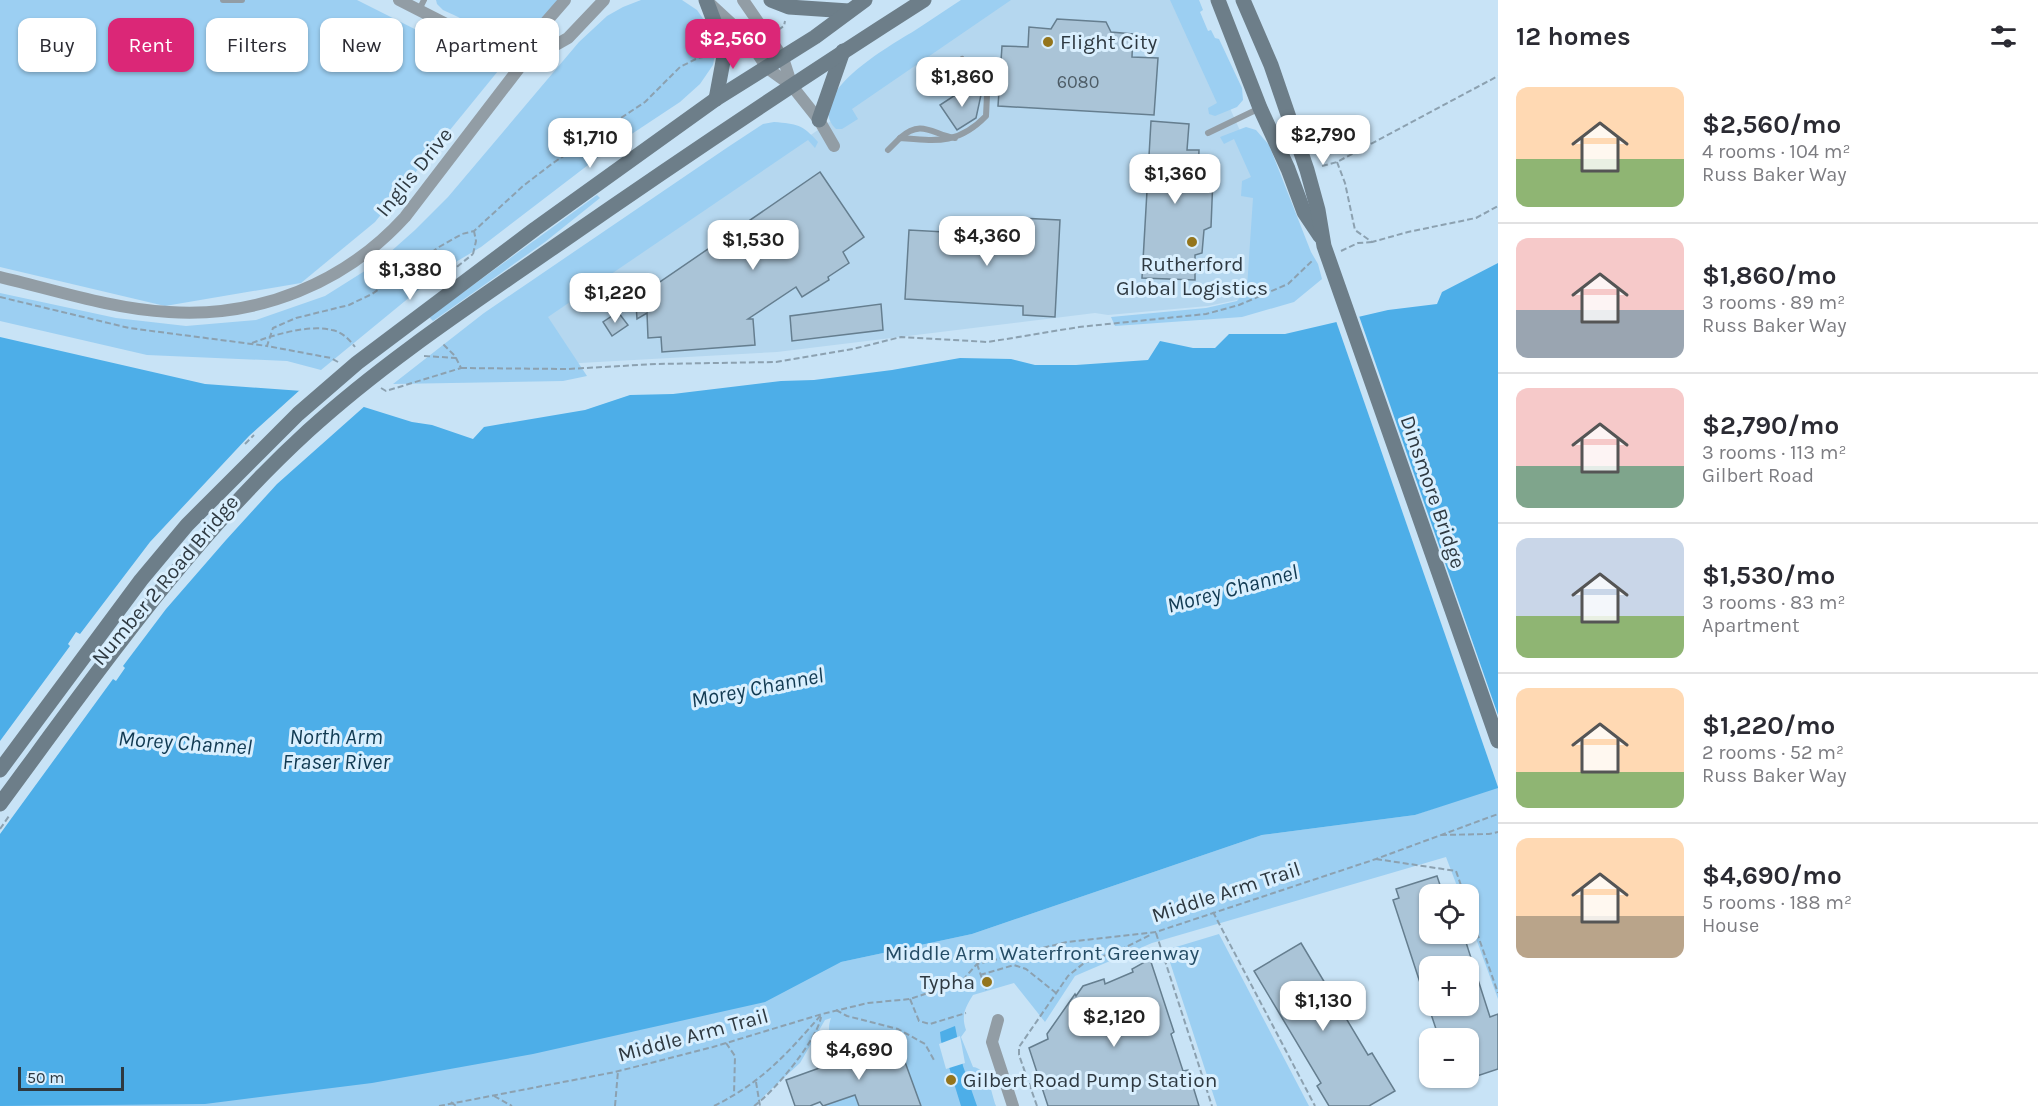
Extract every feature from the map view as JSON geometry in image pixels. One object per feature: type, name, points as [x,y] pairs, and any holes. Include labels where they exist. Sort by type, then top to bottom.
[{"type":"main road","points":[[706,0],[722,42],[724,56],[716,99]]},
{"type":"main road","points":[[771,0],[789,7],[849,10]]},
{"type":"main road","name":"Number 2 Road Bridge","points":[[0,770],[141,580],[188,525],[298,414],[357,363],[468,278],[716,99],[783,58],[865,0]]},
{"type":"main road","name":"Number 2 Road Bridge","points":[[7,807],[113,650],[160,590],[203,538],[309,431],[382,382],[457,313],[843,51],[924,0]]},
{"type":"main road","points":[[1218,0],[1304,212],[1326,250]]},
{"type":"main road","points":[[1243,0],[1271,65],[1307,170],[1326,250]]},
{"type":"main road","points":[[819,120],[843,51]]},
{"type":"main road","name":"Dinsmore Bridge","points":[[1326,250],[1498,741]]},
{"type":"street","points":[[399,0],[421,5],[444,18]]},
{"type":"street","name":"Inglis Drive","points":[[549,18],[565,0]]},
{"type":"street","name":"Inglis Drive","points":[[559,43],[568,38],[604,0]]},
{"type":"street","points":[[706,0],[748,39],[767,68],[792,86],[819,120],[834,147]]},
{"type":"street","points":[[742,0],[783,58],[792,86]]},
{"type":"street","name":"Inglis Drive","points":[[0,277],[112,303],[169,312],[241,308],[268,302],[309,288],[349,267],[386,237],[445,166],[516,72]]},
{"type":"street","points":[[998,1020],[992,1042],[1013,1106]]},
{"type":"lane","points":[[223,0],[242,0]]},
{"type":"lane","points":[[900,138],[934,141],[956,138],[981,121],[987,111],[987,95],[962,59]]},
{"type":"lane","points":[[1208,134],[1260,108]]},
{"type":"lane","points":[[888,150],[906,133],[916,129],[934,130],[956,138]]},
{"type":"path","points":[[777,30],[784,26],[787,14]]},
{"type":"path","points":[[268,337],[273,328],[296,318],[349,305],[372,294],[439,247],[462,234],[474,231],[523,186],[553,163],[645,102],[680,67],[698,58],[710,56]]},
{"type":"path","points":[[1372,242],[1356,230],[1345,183],[1337,162],[1498,76]]},
{"type":"path","points":[[461,368],[568,369],[656,364],[776,362],[854,349],[901,337],[988,342],[1079,327],[1206,314],[1239,305],[1288,284],[1313,260],[1315,251],[1372,242],[1476,218],[1498,206]]},
{"type":"path","points":[[473,254],[476,241],[474,231]]},
{"type":"path","points":[[0,297],[129,328],[267,346]]},
{"type":"path","points":[[250,344],[268,337],[323,328],[342,334],[355,346]]},
{"type":"path","points":[[424,356],[456,358]]},
{"type":"path","points":[[0,829],[7,807]]},
{"type":"path","name":"Middle Arm Trail","points":[[439,1106],[618,1071],[726,1043],[837,1010],[868,1003],[910,999],[960,982],[977,964],[1067,942],[1156,932],[1376,859],[1498,814]]},
{"type":"path","points":[[1438,835],[1459,836],[1498,832]]},
{"type":"path","points":[[1376,859],[1456,871],[1461,884]]},
{"type":"path","points":[[1213,912],[1315,1106]]},
{"type":"path","points":[[1037,1106],[1018,1047],[1068,976],[1084,963],[1120,950],[1156,932],[1212,1106]]},
{"type":"path","points":[[1479,939],[1498,993]]},
{"type":"path","points":[[977,964],[986,990]]},
{"type":"path","points":[[980,975],[1014,965],[1026,969],[1056,993]]},
{"type":"path","points":[[910,999],[919,1021],[930,1024],[966,1013]]},
{"type":"path","points":[[837,1010],[847,1016],[898,1029],[925,1044],[934,1060]]},
{"type":"path","points":[[714,1106],[756,1081],[781,1060],[822,1014]]},
{"type":"path","points":[[754,1106],[759,1104],[809,1044],[820,1025],[822,1014]]},
{"type":"path","points":[[726,1043],[735,1056],[734,1094]]},
{"type":"path","points":[[615,1106],[618,1071]]},
{"type":"path","points":[[756,1081],[759,1104]]},
{"type":"path","points":[[494,1095],[512,1106]]},
{"type":"path","points":[[451,1102],[456,1106]]},
{"type":"shaded area","points":[[1007,0],[1181,0],[1261,177],[1251,297],[1208,306],[1108,315],[1095,313],[777,352],[562,364],[536,324]]},
{"type":"green space","points":[[0,0],[357,0],[393,18],[320,18],[320,72],[403,72],[403,23],[415,29],[415,72],[497,72],[375,222],[301,283],[165,306],[0,267]]},
{"type":"green space","points":[[436,0],[560,0],[545,18],[460,18],[443,10]]},
{"type":"green space","points":[[641,0],[682,0],[697,10],[706,23],[716,49],[713,65],[700,84],[680,102],[609,149],[481,247],[444,269],[321,370],[287,361],[147,355],[0,321],[0,293],[116,318],[186,326],[256,320],[325,296],[379,262],[415,230],[448,197],[554,72],[559,72],[559,66],[579,42],[607,16]]},
{"type":"green space","points":[[961,0],[1011,0],[852,109],[858,119],[842,129],[836,129],[829,116],[831,101],[854,72],[887,47]]},
{"type":"green space","points":[[1170,0],[1199,0],[1203,10],[1200,12],[1208,31],[1211,30],[1215,38],[1219,39],[1242,88],[1243,100],[1237,107],[1215,116],[1209,114],[1208,108],[1217,103]]},
{"type":"green space","points":[[774,122],[794,124],[803,128],[818,142],[815,148],[808,140],[548,317],[587,376],[563,381],[393,384],[484,313],[728,147],[763,124]]},
{"type":"green space","points":[[1246,127],[1256,130],[1269,145],[1322,279],[1294,302],[1242,317],[1115,326],[1111,317],[1206,308],[1237,301],[1247,288],[1253,198],[1241,196],[1242,181],[1251,177],[1234,139],[1224,144],[1220,137]]},
{"type":"green space","points":[[597,195],[600,198],[545,242],[433,321],[429,317]]},
{"type":"green space","name":"Middle Arm Waterfront Greenway","points":[[1498,786],[1498,999],[1478,944],[1479,884],[1456,884],[1446,857],[1152,943],[1075,976],[1045,1022],[1014,983],[973,995],[965,1012],[966,1030],[961,1037],[973,1067],[983,1072],[986,1077],[996,1106],[921,1106],[897,1041],[843,1060],[830,1035],[831,1018],[825,1020],[800,1063],[758,1102],[757,1106],[0,1106],[841,962],[972,934],[1262,835],[1415,815]]},
{"type":"green space","points":[[1219,934],[1309,1106],[1217,1106],[1166,950]]},
{"type":"green space","points":[[855,1095],[859,1106],[823,1106]]},
{"type":"water","name":"North Arm Fraser River","points":[[1498,263],[1498,788],[1415,815],[1262,835],[972,934],[841,962],[765,1002],[533,1054],[372,1083],[205,1104],[0,1106],[0,337],[205,384],[316,392],[473,439],[484,427],[585,410],[630,395],[673,394],[781,381],[814,380],[960,358],[1011,359],[1035,365],[1076,365],[1148,360],[1160,341],[1193,348],[1215,348],[1229,334],[1285,334],[1388,310],[1437,304],[1442,292]]},
{"type":"water","points":[[955,1026],[963,1066],[977,1106],[961,1106],[941,1041],[940,1032]]},
{"type":"pier","points":[[1358,313],[1498,715],[1498,787],[1335,318]]},
{"type":"pier","points":[[301,389],[317,390],[366,405],[277,484],[166,609],[123,666],[125,668],[116,681],[113,679],[0,834],[0,741],[70,646],[68,644],[76,632],[80,634],[150,542],[249,436]]},
{"type":"pier","points":[[960,1036],[965,1063],[946,1069],[939,1044]]},
{"type":"building","points":[[1057,19],[1106,22],[1111,32],[1133,34],[1132,57],[1158,58],[1154,115],[998,106],[1002,46],[1028,47],[1029,27],[1051,29]]},
{"type":"building","points":[[969,86],[975,94],[979,92],[981,95],[976,118],[957,130],[940,105]]},
{"type":"building","points":[[1151,121],[1189,124],[1187,150],[1199,150],[1198,176],[1213,177],[1211,227],[1204,230],[1202,253],[1195,255],[1195,280],[1142,278]]},
{"type":"building","points":[[820,172],[864,237],[843,252],[849,263],[828,277],[829,280],[802,297],[796,287],[748,319],[753,319],[755,345],[662,352],[661,337],[648,338],[647,313],[637,319],[636,304],[658,302],[657,284]]},
{"type":"building","points":[[1020,218],[1060,220],[1055,317],[1023,315],[1023,306],[905,299],[909,230],[1019,236]]},
{"type":"building","points":[[881,304],[883,330],[792,341],[790,316]]},
{"type":"building","points":[[618,312],[628,325],[612,336],[603,322]]},
{"type":"building","points":[[1437,876],[1440,884],[1419,884],[1419,944],[1467,944],[1470,956],[1419,956],[1419,980],[1393,900],[1399,898],[1396,889]]},
{"type":"building","points":[[1301,943],[1368,1055],[1372,1053],[1395,1091],[1369,1106],[1329,1106],[1317,1086],[1321,1083],[1254,971]]},
{"type":"building","points":[[1150,959],[1174,1032],[1171,1034],[1183,1071],[1188,1070],[1199,1106],[1048,1106],[1029,1048],[1048,1039],[1047,1034],[1083,986],[1104,979],[1105,984],[1133,972],[1132,969]]},
{"type":"building","points":[[1479,983],[1490,1017],[1498,1014],[1498,1069],[1479,1075],[1479,1028],[1436,1028],[1432,1016],[1479,1016]]},
{"type":"building","points":[[897,1040],[921,1106],[859,1106],[855,1095],[823,1106],[820,1102],[810,1106],[795,1106],[786,1080]]},
{"type":"place","name":"Flight City","points":[[1048,42]]},
{"type":"place","name":"Rutherford Global Logistics","points":[[1192,242]]},
{"type":"place","name":"Typha","points":[[987,982]]},
{"type":"place","name":"Gilbert Road Pump Station","points":[[951,1080]]},
{"type":"water label","name":"Morey Channel","points":[[1232,588]]},
{"type":"water label","name":"Morey Channel","points":[[757,687]]},
{"type":"water label","name":"Morey Channel","points":[[185,742]]}]
